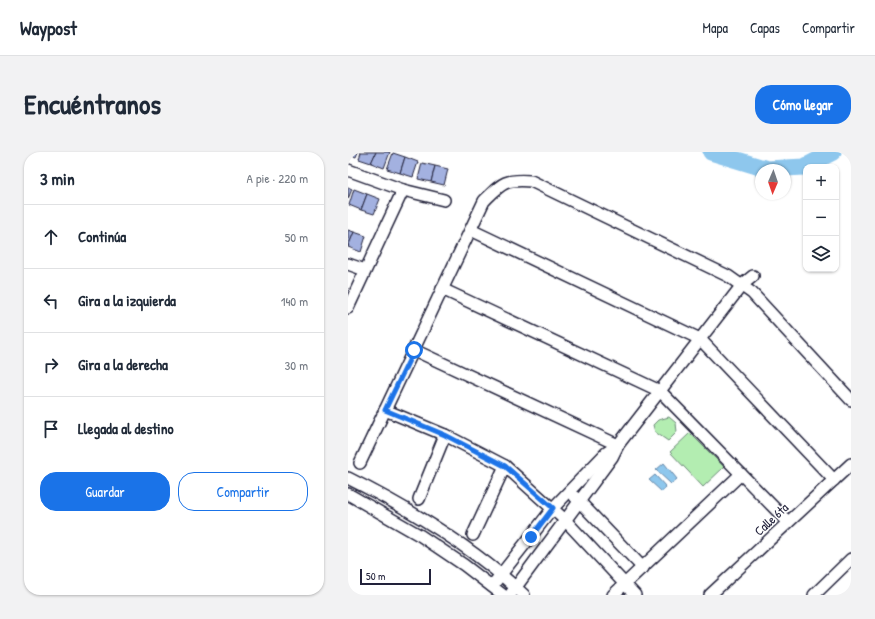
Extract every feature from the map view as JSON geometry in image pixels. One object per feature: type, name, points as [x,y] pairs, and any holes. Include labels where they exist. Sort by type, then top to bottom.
[{"type":"street","points":[[348,170],[403,190],[444,200]]},
{"type":"street","points":[[360,463],[484,202],[500,186],[512,179],[531,182],[728,276],[742,285],[752,293],[851,400]]},
{"type":"street","points":[[348,308],[403,190]]},
{"type":"street","points":[[471,230],[700,339],[834,480]]},
{"type":"street","points":[[348,264],[365,270]]},
{"type":"street","points":[[513,591],[612,457],[618,445],[742,285],[753,276]]},
{"type":"street","points":[[442,289],[660,391],[788,522]]},
{"type":"street","points":[[414,350],[618,445]]},
{"type":"street","points":[[385,410],[445,435],[505,466],[553,508],[635,595]]},
{"type":"street","points":[[419,499],[445,435]]},
{"type":"street","points":[[492,586],[553,508],[606,453],[618,445]]},
{"type":"street","name":"Calle 6ta","points":[[710,595],[851,464]]},
{"type":"street","points":[[473,535],[505,466]]},
{"type":"street","points":[[613,595],[741,474]]},
{"type":"street","points":[[348,478],[390,499],[432,525],[501,575],[513,591],[524,595]]},
{"type":"street","points":[[569,491],[643,568]]},
{"type":"street","points":[[348,494],[421,536],[503,595]]},
{"type":"street","points":[[814,595],[851,559]]},
{"type":"green space","points":[[669,417],[676,423],[677,432],[668,441],[655,432],[653,425],[658,420]]},
{"type":"green space","points":[[690,433],[724,467],[703,487],[670,452]]},
{"type":"water","points":[[664,463],[677,479],[671,484],[656,470]]},
{"type":"water","points":[[655,475],[666,487],[662,492],[649,480]]},
{"type":"building","points":[[348,152],[358,152],[356,157],[348,154]]},
{"type":"building","points":[[361,152],[376,152],[371,163],[359,159]]},
{"type":"building","points":[[376,152],[390,152],[384,168],[371,163]]},
{"type":"building","points":[[393,153],[405,157],[400,173],[387,169]]},
{"type":"building","points":[[405,157],[418,162],[413,177],[400,173]]},
{"type":"building","points":[[422,163],[435,166],[431,182],[418,179]]},
{"type":"building","points":[[435,166],[448,169],[444,185],[431,182]]},
{"type":"building","points":[[348,187],[352,189],[348,199]]},
{"type":"building","points":[[354,189],[367,194],[361,210],[349,205]]},
{"type":"building","points":[[367,194],[380,199],[374,214],[361,210]]},
{"type":"building","points":[[348,230],[354,232],[348,247]]},
{"type":"building","points":[[354,232],[366,236],[361,252],[348,247]]},
{"type":"waterway","points":[[711,152],[767,169],[804,167],[833,152]]},
{"type":"route","points":[[414,350],[385,410],[445,435],[505,466],[553,508],[531,537]]}]
